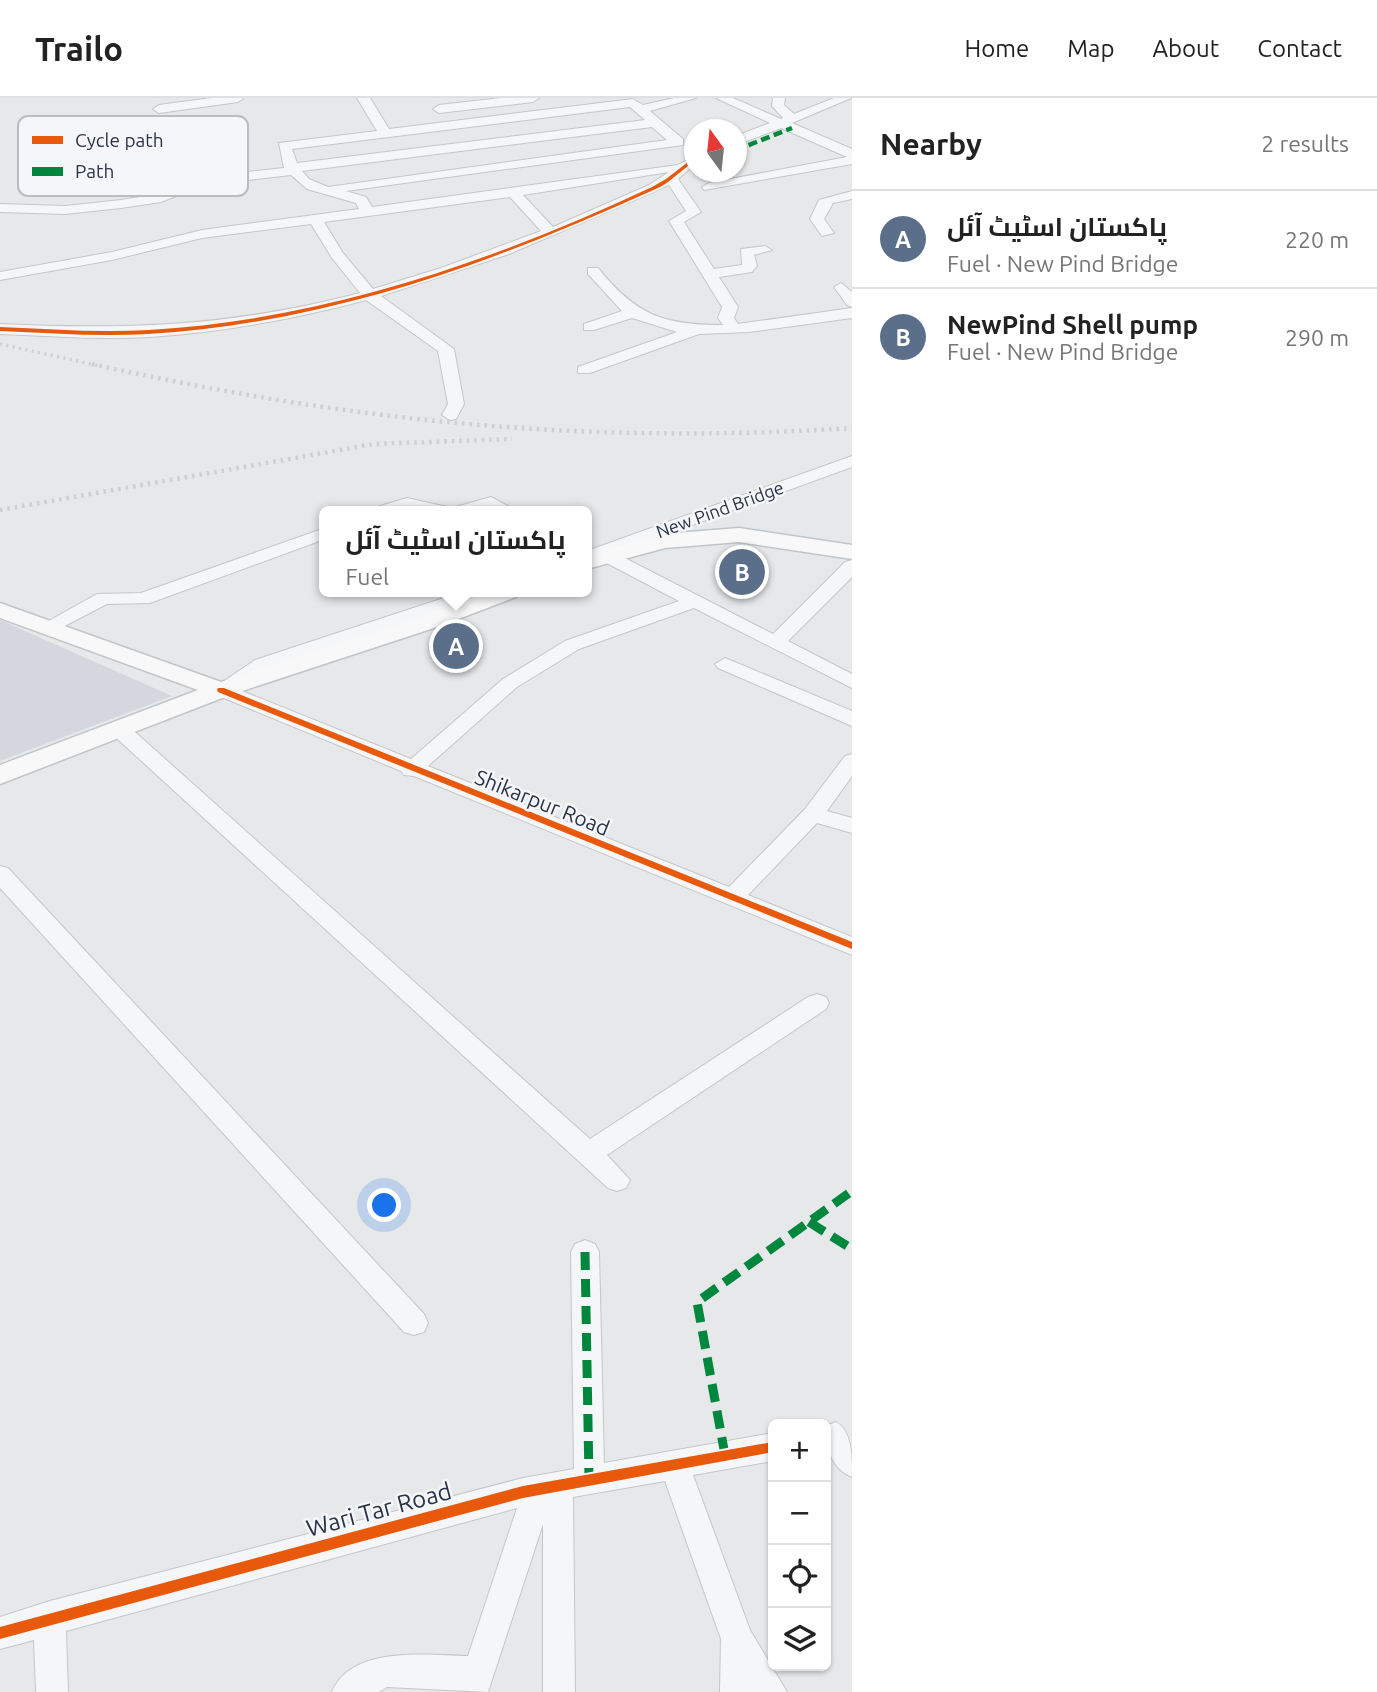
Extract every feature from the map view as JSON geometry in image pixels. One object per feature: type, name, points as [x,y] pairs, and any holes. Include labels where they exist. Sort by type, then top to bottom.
[{"type":"main road","points":[[593,558],[664,541],[739,535],[852,552]]},
{"type":"main road","points":[[0,775],[220,690],[432,621],[495,597]]},
{"type":"main road","points":[[0,610],[220,690]]},
{"type":"street","points":[[159,109],[238,98]]},
{"type":"street","points":[[363,98],[371,106],[385,133]]},
{"type":"street","points":[[439,109],[494,100],[533,98]]},
{"type":"street","points":[[643,109],[690,98]]},
{"type":"street","points":[[722,98],[852,152]]},
{"type":"street","points":[[779,98],[778,106],[791,118]]},
{"type":"street","points":[[747,136],[777,122],[845,98]]},
{"type":"street","points":[[328,190],[678,142],[658,121],[633,103],[284,146],[291,169],[303,185],[361,200],[369,212]]},
{"type":"street","points":[[248,175],[658,121]]},
{"type":"street","points":[[414,130],[448,173]]},
{"type":"street","points":[[543,135],[565,157],[604,209]]},
{"type":"street","points":[[709,187],[852,160]]},
{"type":"street","points":[[0,276],[112,257],[202,234],[682,168]]},
{"type":"street","points":[[0,329],[149,332],[305,312],[370,296],[461,268],[604,209],[682,168]]},
{"type":"street","points":[[682,168],[694,212],[676,221],[712,274],[730,307],[726,318],[733,327]]},
{"type":"street","points":[[514,193],[538,222],[551,232]]},
{"type":"street","points":[[827,233],[817,219],[824,210],[826,200],[852,195]]},
{"type":"street","points":[[0,208],[65,210],[156,200],[166,196]]},
{"type":"street","points":[[316,219],[337,255],[370,296],[446,349],[456,404],[450,415]]},
{"type":"street","points":[[712,274],[747,268],[750,266],[746,253],[765,250]]},
{"type":"street","points":[[593,271],[611,294],[634,312],[648,320],[695,330],[714,331],[852,313]]},
{"type":"street","points":[[841,287],[852,302]]},
{"type":"street","points":[[589,327],[634,312]]},
{"type":"street","points":[[584,370],[695,330]]},
{"type":"street","name":"New Pind Bridge","points":[[593,558],[852,461]]},
{"type":"street","points":[[476,506],[491,502],[499,506]]},
{"type":"street","points":[[398,506],[407,503],[421,506]]},
{"type":"street","points":[[46,628],[104,598],[143,599],[319,535]]},
{"type":"street","points":[[593,558],[696,601],[852,682]]},
{"type":"street","points":[[776,642],[852,566]]},
{"type":"street","points":[[220,690],[262,664],[465,597]]},
{"type":"street","points":[[411,770],[510,683],[572,645],[696,601]]},
{"type":"street","points":[[725,664],[852,719]]},
{"type":"street","name":"Shikarpur Road","points":[[220,690],[411,770],[852,946]]},
{"type":"street","points":[[119,729],[617,1180]]},
{"type":"street","points":[[732,898],[813,814],[852,761]]},
{"type":"street","points":[[813,814],[852,826]]},
{"type":"street","points":[[0,874],[414,1323]]},
{"type":"street","points":[[588,1154],[817,1003]]},
{"type":"street","points":[[585,1252],[589,1480]]},
{"type":"street","points":[[838,1436],[852,1463]]},
{"type":"street","name":"Wari Tar Road","points":[[0,1633],[50,1617],[548,1488],[768,1448]]},
{"type":"street","points":[[674,1464],[737,1639],[771,1692]]},
{"type":"street","points":[[348,1692],[383,1671],[475,1682],[548,1488]]},
{"type":"street","points":[[548,1488],[559,1692]]},
{"type":"street","points":[[50,1617],[52,1692]]},
{"type":"street","points":[[736,1692],[737,1639]]},
{"type":"shaded area","points":[[0,620],[172,696],[0,761]]},
{"type":"railway","points":[[0,344],[100,366]]},
{"type":"railway","points":[[92,364],[283,401],[470,424],[563,431],[658,433],[754,433],[852,428]]},
{"type":"railway","points":[[0,510],[374,444],[512,439]]},
{"type":"marked path","points":[[747,146],[792,128]]},
{"type":"marked path","points":[[725,1455],[697,1302],[852,1191]]},
{"type":"marked path","points":[[809,1222],[852,1249]]},
{"type":"marked path","points":[[585,1252],[589,1480]]},
{"type":"cycle path","points":[[0,329],[149,332],[210,327],[330,305],[389,290],[504,251],[654,188],[684,167]]},
{"type":"cycle path","points":[[221,690],[852,946]]},
{"type":"cycle path","points":[[0,1633],[523,1492],[768,1448]]},
{"type":"place","name":"NewPind Shell pump","points":[[742,572]]},
{"type":"place","name":"پاکستان اسٹیٹ آئل","points":[[456,646]]}]
